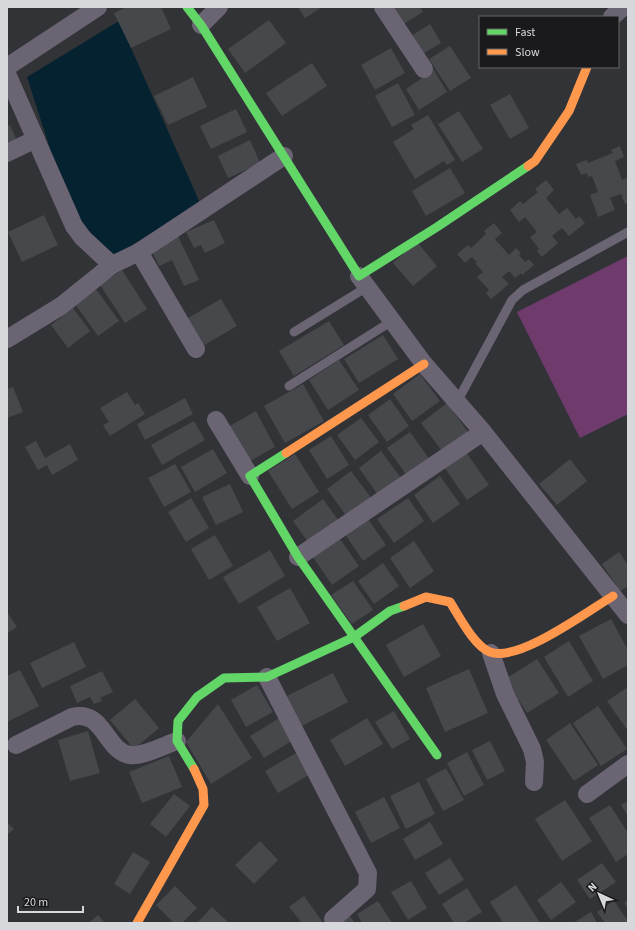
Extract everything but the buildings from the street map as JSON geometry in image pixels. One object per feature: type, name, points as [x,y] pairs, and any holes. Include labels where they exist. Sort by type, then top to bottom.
[{"type":"street","points":[[7,67],[98,7]]},
{"type":"street","points":[[187,7],[201,25],[363,281],[392,321],[424,364],[483,432],[628,615]]},
{"type":"street","points":[[201,25],[219,7]]},
{"type":"street","points":[[383,7],[424,69]]},
{"type":"street","points":[[613,16],[623,7]]},
{"type":"street","points":[[363,281],[437,227],[535,161],[569,111],[587,68]]},
{"type":"street","points":[[7,74],[74,226],[83,238],[112,265]]},
{"type":"street","points":[[7,153],[36,140]]},
{"type":"street","points":[[7,340],[61,306],[112,265],[139,252],[284,156]]},
{"type":"street","points":[[139,252],[196,349]]},
{"type":"street","points":[[250,476],[424,364]]},
{"type":"street","points":[[216,420],[298,557],[436,755]]},
{"type":"street","points":[[298,557],[483,432]]},
{"type":"street","points":[[137,923],[204,805],[203,789],[190,761],[177,741],[178,721],[197,697],[224,678],[267,677],[354,637],[390,611],[426,597],[450,602],[480,645],[491,653],[507,655],[527,648],[613,596]]},
{"type":"street","points":[[491,653],[505,694],[532,749],[536,762],[534,782]]},
{"type":"street","points":[[267,677],[368,873],[367,889],[333,919]]},
{"type":"street","points":[[10,743],[72,717],[81,715],[90,718],[97,723],[120,751],[130,755],[138,755],[177,741]]},
{"type":"street","points":[[587,794],[628,764]]},
{"type":"lane","points":[[457,402],[512,300],[523,290],[628,232]]},
{"type":"lane","points":[[294,332],[363,281]]},
{"type":"lane","points":[[289,386],[392,321]]},
{"type":"shaded area","points":[[628,256],[628,414],[580,438],[517,312]]},
{"type":"water","points":[[119,21],[200,203],[111,258],[80,242],[27,77]]},
{"type":"traffic: fast","points":[[187,7],[201,25],[359,276],[437,227],[528,166]]},
{"type":"traffic: fast","points":[[286,453],[250,476],[298,557],[437,755]]},
{"type":"traffic: fast","points":[[194,769],[177,741],[178,721],[197,697],[224,678],[267,677],[354,637],[390,611],[404,606]]},
{"type":"traffic: slow","points":[[528,166],[535,161],[569,111],[587,68]]},
{"type":"traffic: slow","points":[[286,453],[424,364]]},
{"type":"traffic: slow","points":[[404,606],[426,597],[450,602],[467,630],[478,644],[490,652],[502,653],[518,650],[553,634],[613,596]]},
{"type":"traffic: slow","points":[[137,923],[204,805],[203,789],[194,769]]}]
